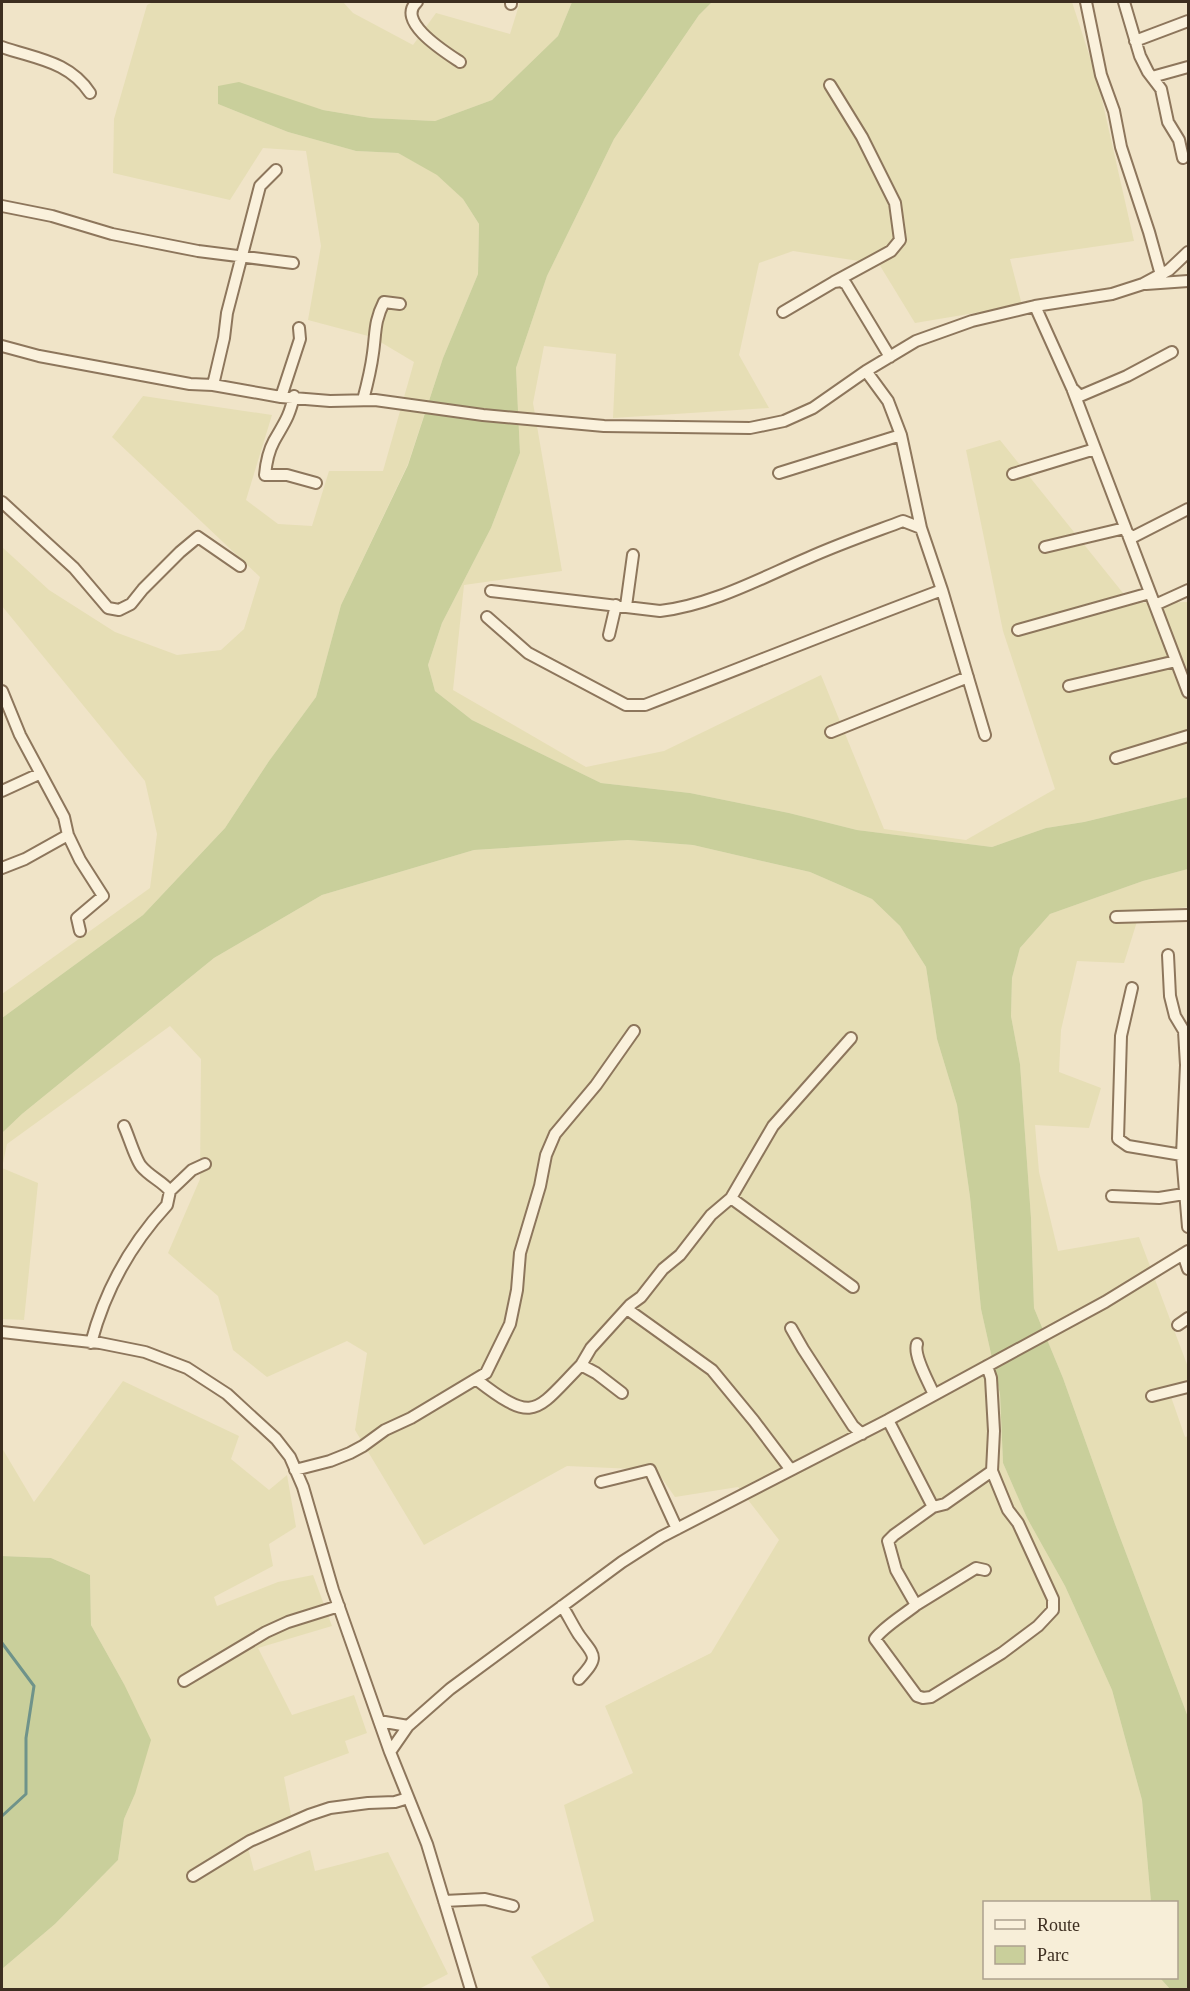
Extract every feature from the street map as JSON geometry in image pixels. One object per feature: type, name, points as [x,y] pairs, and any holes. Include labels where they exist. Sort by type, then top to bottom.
[{"type":"street","points":[[417,2],[411,7],[410,14],[415,23],[428,38],[460,62]]},
{"type":"street","points":[[1086,2],[1101,75],[1114,111],[1121,147],[1161,274]]},
{"type":"street","points":[[1124,2],[1140,56],[1161,89],[1168,122],[1179,140],[1184,158]]},
{"type":"street","points":[[1135,41],[1188,21]]},
{"type":"street","points":[[2,47],[51,62],[72,72],[90,93]]},
{"type":"street","points":[[1152,77],[1188,67]]},
{"type":"street","points":[[783,312],[891,251],[900,240],[895,203],[862,137],[830,85]]},
{"type":"street","points":[[213,385],[227,313],[260,186],[276,170]]},
{"type":"street","points":[[2,206],[52,216],[112,234],[198,251],[293,263]]},
{"type":"street","points":[[2,346],[39,356],[190,384],[213,385],[281,397],[294,396],[330,401],[375,400],[483,415],[604,426],[750,428],[784,421],[813,408],[866,371],[916,341],[972,321],[1035,306],[1113,294],[1143,284],[1161,274],[1188,252]]},
{"type":"street","points":[[834,282],[841,281],[846,284],[890,357]]},
{"type":"street","points":[[1143,284],[1188,281]]},
{"type":"street","points":[[363,400],[373,352],[375,324],[380,310],[384,302],[400,304]]},
{"type":"street","points":[[1035,306],[1072,388],[1188,692]]},
{"type":"street","points":[[281,397],[300,339],[299,328]]},
{"type":"street","points":[[1072,388],[1080,396],[1127,376],[1172,352]]},
{"type":"street","points":[[866,371],[888,401],[901,435],[921,528],[985,735]]},
{"type":"street","points":[[294,396],[284,428],[274,442],[267,459],[265,475],[287,475],[316,483]]},
{"type":"street","points":[[779,473],[901,435]]},
{"type":"street","points":[[1013,474],[1095,449]]},
{"type":"street","points":[[2,502],[74,568],[108,608],[119,610],[131,604],[150,582],[198,537],[240,566]]},
{"type":"street","points":[[1126,530],[1133,537],[1188,509]]},
{"type":"street","points":[[491,591],[660,611],[674,609],[734,590],[811,556],[903,521],[921,528]]},
{"type":"street","points":[[1045,547],[1126,530]]},
{"type":"street","points":[[609,635],[621,605],[633,555]]},
{"type":"street","points":[[487,617],[528,653],[626,705],[635,706],[645,705],[942,590]]},
{"type":"street","points":[[1155,605],[1188,590]]},
{"type":"street","points":[[1018,630],[1150,593]]},
{"type":"street","points":[[1069,686],[1176,661]]},
{"type":"street","points":[[831,732],[968,677]]},
{"type":"street","points":[[2,691],[39,774],[64,817],[68,835],[80,860],[103,896],[77,918],[80,931]]},
{"type":"street","points":[[1116,758],[1188,736]]},
{"type":"street","points":[[2,791],[39,774]]},
{"type":"street","points":[[2,868],[25,859],[68,835]]},
{"type":"street","points":[[1116,917],[1188,915]]},
{"type":"street","points":[[1168,955],[1170,996],[1175,1016],[1184,1031],[1186,1065],[1182,1155],[1188,1227]]},
{"type":"street","points":[[1132,988],[1120,1036],[1121,1084],[1118,1138],[1128,1146],[1182,1155]]},
{"type":"street","points":[[296,1470],[350,1453],[385,1430],[411,1418],[486,1373],[510,1324],[517,1290],[520,1253],[540,1186],[546,1155],[555,1134],[596,1085],[634,1031]]},
{"type":"street","points":[[477,1380],[503,1400],[522,1409],[532,1408],[553,1396],[581,1365],[591,1348],[641,1297],[663,1269],[680,1256],[711,1215],[731,1198],[774,1126],[851,1038]]},
{"type":"street","points":[[124,1126],[140,1164],[155,1180],[170,1191]]},
{"type":"street","points":[[91,1343],[104,1304],[134,1244],[167,1205],[170,1191],[192,1170],[205,1164]]},
{"type":"street","points":[[1112,1196],[1159,1198],[1184,1194]]},
{"type":"street","points":[[731,1198],[853,1287]]},
{"type":"street","points":[[390,1752],[408,1726],[450,1689],[622,1562],[677,1529],[862,1434],[1105,1302],[1186,1253],[1188,1269]]},
{"type":"street","points":[[627,1309],[712,1370],[791,1470]]},
{"type":"street","points":[[1178,1325],[1188,1318]]},
{"type":"street","points":[[791,1328],[853,1426],[862,1434]]},
{"type":"street","points":[[2,1332],[145,1352],[187,1368],[227,1394],[276,1439],[290,1457],[303,1487],[339,1606],[379,1721],[427,1844],[471,1989]]},
{"type":"street","points":[[917,1344],[915,1350],[917,1358],[934,1395]]},
{"type":"street","points":[[581,1365],[596,1373],[622,1393]]},
{"type":"street","points":[[985,1570],[976,1568],[916,1605],[875,1639],[917,1696],[931,1697],[1002,1653],[1038,1626],[1053,1610],[1053,1599],[1018,1523],[1008,1510],[992,1471],[994,1431],[991,1378],[987,1366]]},
{"type":"street","points":[[1152,1396],[1188,1387]]},
{"type":"street","points":[[888,1420],[933,1508]]},
{"type":"street","points":[[601,1482],[650,1470],[677,1529]]},
{"type":"street","points":[[916,1605],[896,1570],[888,1541],[933,1508],[945,1504],[992,1471]]},
{"type":"street","points":[[184,1681],[266,1632],[288,1622],[339,1606]]},
{"type":"street","points":[[562,1606],[578,1632],[593,1650],[593,1659],[589,1668],[579,1679]]},
{"type":"street","points":[[379,1721],[408,1726]]},
{"type":"street","points":[[193,1876],[250,1841],[309,1815],[330,1809],[394,1802],[408,1798]]},
{"type":"street","points":[[444,1901],[485,1899],[513,1906]]},
{"type":"shaded area","points":[[153,2],[343,2],[353,13],[413,45],[436,13],[510,34],[520,2],[572,2],[558,36],[492,100],[435,121],[371,118],[323,110],[282,98],[218,104],[288,132],[356,151],[398,153],[437,174],[463,199],[479,224],[478,274],[443,358],[408,464],[341,605],[316,697],[269,761],[225,828],[143,915],[2,1018],[2,994],[150,888],[157,834],[145,781],[2,606],[2,547],[49,590],[115,632],[177,655],[221,650],[244,629],[260,577],[112,437],[143,396],[272,415],[246,500],[278,524],[312,526],[329,471],[383,471],[414,362],[372,337],[308,320],[321,246],[306,151],[263,148],[230,200],[113,173],[114,119],[147,5]]},
{"type":"shaded area","points":[[712,2],[1072,2],[1098,82],[1134,241],[1010,259],[1022,305],[915,323],[879,264],[793,251],[759,263],[739,355],[769,408],[613,418],[616,354],[544,346],[533,403],[562,571],[464,585],[453,690],[586,767],[664,751],[821,675],[884,829],[966,840],[1055,789],[1003,631],[966,450],[1000,440],[1131,603],[1188,602],[1188,797],[1084,822],[1046,828],[992,847],[857,830],[789,813],[690,793],[601,783],[472,720],[435,691],[428,665],[442,623],[491,528],[520,453],[516,368],[547,276],[614,139],[699,15]]},
{"type":"shaded area","points":[[628,840],[693,845],[810,872],[872,899],[900,926],[926,967],[937,1039],[957,1105],[970,1197],[981,1309],[1000,1394],[1003,1463],[1027,1518],[1065,1586],[1112,1690],[1142,1800],[1151,1901],[983,1901],[983,1979],[1161,1979],[1170,1989],[551,1989],[531,1957],[594,1921],[564,1805],[633,1773],[605,1706],[711,1653],[779,1540],[738,1487],[675,1497],[656,1470],[567,1466],[424,1545],[355,1430],[367,1353],[347,1341],[267,1377],[233,1350],[218,1296],[168,1253],[200,1179],[201,1059],[170,1026],[7,1144],[2,1168],[2,1133],[22,1114],[214,958],[322,895],[474,850]]},
{"type":"shaded area","points":[[1188,869],[1188,907],[1140,912],[1124,963],[1077,961],[1061,1030],[1059,1072],[1101,1088],[1089,1128],[1035,1125],[1039,1172],[1058,1251],[1139,1237],[1188,1367],[1188,1380],[1169,1391],[1185,1437],[1188,1436],[1188,1717],[1063,1378],[1034,1308],[1031,1218],[1020,1064],[1011,1016],[1012,978],[1020,948],[1050,914],[1143,881]]},
{"type":"shaded area","points":[[2,1168],[38,1183],[24,1320],[2,1319]]},
{"type":"shaded area","points":[[123,1381],[239,1436],[231,1459],[269,1490],[287,1475],[296,1527],[269,1544],[273,1566],[214,1597],[217,1606],[278,1582],[313,1575],[332,1626],[258,1648],[292,1715],[354,1695],[367,1733],[345,1741],[349,1753],[284,1777],[291,1815],[248,1848],[254,1871],[310,1850],[315,1871],[388,1852],[448,1974],[417,1990],[2,1989],[2,1969],[55,1924],[118,1860],[124,1819],[135,1794],[124,1684],[91,1625],[90,1575],[51,1558],[2,1556],[2,1448],[34,1502]]},
{"type":"green space","points":[[572,2],[712,2],[699,15],[614,139],[547,276],[516,368],[520,453],[491,528],[442,623],[428,665],[435,691],[472,720],[601,783],[690,793],[789,813],[857,830],[992,847],[1046,828],[1084,822],[1188,797],[1188,869],[1143,881],[1050,914],[1020,948],[1012,978],[1011,1016],[1020,1064],[1031,1218],[1034,1308],[1063,1378],[1188,1717],[1188,1989],[1170,1989],[1161,1979],[1178,1979],[1178,1901],[1151,1901],[1142,1800],[1112,1690],[1065,1586],[1027,1518],[1003,1463],[1000,1394],[981,1309],[970,1197],[957,1105],[937,1039],[926,967],[900,926],[872,899],[810,872],[693,845],[628,840],[474,850],[322,895],[214,958],[22,1114],[2,1133],[2,1018],[143,915],[225,828],[269,761],[316,697],[341,605],[408,465],[443,358],[478,274],[479,224],[463,199],[437,175],[398,153],[356,151],[288,132],[218,104],[218,86],[239,82],[323,110],[371,118],[435,121],[492,100],[558,36]]},
{"type":"green space","points":[[2,1556],[51,1558],[90,1575],[91,1625],[124,1684],[151,1740],[135,1794],[124,1819],[118,1860],[55,1924],[2,1969]]},
{"type":"waterway","points":[[2,1643],[34,1686],[26,1738],[26,1794],[2,1816]]}]
